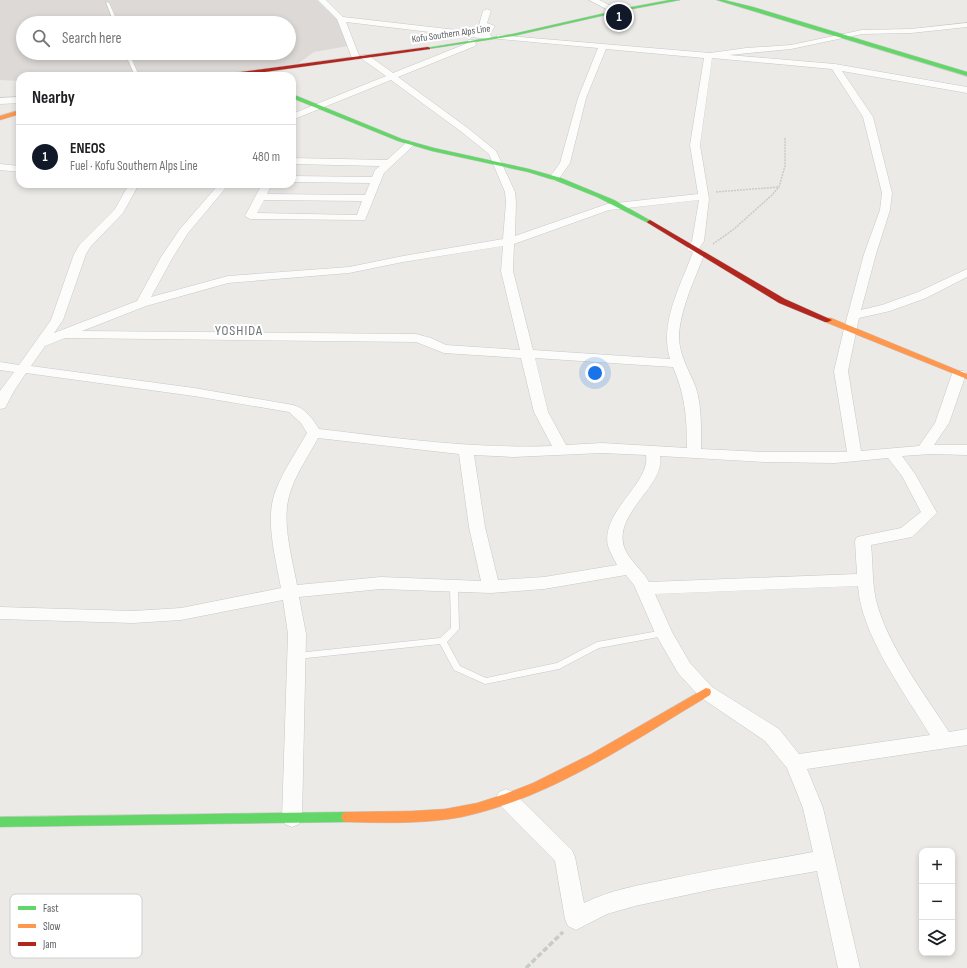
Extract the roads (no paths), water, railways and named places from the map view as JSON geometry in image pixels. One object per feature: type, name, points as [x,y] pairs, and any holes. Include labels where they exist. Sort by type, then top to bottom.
[{"type":"street","points":[[322,0],[341,19],[360,57],[391,76],[493,153],[496,164],[510,192],[507,271],[526,354],[541,412],[561,450]]},
{"type":"street","points":[[593,0],[617,11]]},
{"type":"street","name":"Kofu Southern Alps Line","points":[[256,72],[471,42],[617,11],[678,0]]},
{"type":"street","points":[[719,0],[842,35],[967,74]]},
{"type":"street","points":[[487,11],[483,24],[491,26],[486,34],[489,37]]},
{"type":"street","points":[[341,19],[489,37]]},
{"type":"street","points":[[708,56],[746,50],[790,47],[862,32],[911,31],[967,25]]},
{"type":"street","points":[[500,37],[835,67],[967,90]]},
{"type":"street","points":[[296,115],[472,44],[471,42]]},
{"type":"street","points":[[554,178],[565,163],[582,98],[603,47]]},
{"type":"street","points":[[694,453],[694,418],[689,390],[678,363],[672,339],[698,241],[703,194],[695,145],[708,56]]},
{"type":"street","points":[[835,67],[868,117],[887,193],[885,210],[870,254],[850,329],[841,371],[855,456]]},
{"type":"street","points":[[296,98],[410,144],[434,151],[554,178],[582,188],[619,205],[752,286],[782,301],[963,376],[942,423],[923,450]]},
{"type":"street","points":[[0,102],[16,100]]},
{"type":"street","points":[[0,118],[16,113]]},
{"type":"street","points":[[265,188],[250,216],[362,218],[379,172],[410,144]]},
{"type":"street","points":[[296,161],[390,162]]},
{"type":"street","points":[[0,168],[16,169]]},
{"type":"street","points":[[296,179],[376,180]]},
{"type":"street","points":[[0,405],[57,320],[80,254],[86,244],[119,211],[132,188]]},
{"type":"street","points":[[142,303],[167,257],[184,231],[221,188]]},
{"type":"street","points":[[41,343],[142,303],[228,280],[349,270],[508,242],[594,211],[619,205],[703,194]]},
{"type":"street","points":[[260,197],[369,198]]},
{"type":"street","points":[[854,316],[886,308],[922,295],[967,272]]},
{"type":"street","points":[[61,335],[416,338],[427,341],[444,349],[678,363]]},
{"type":"street","points":[[0,366],[194,392],[293,410],[307,421],[314,433]]},
{"type":"street","points":[[314,433],[466,450],[513,452],[602,448],[765,457],[835,458],[923,450],[967,450]]},
{"type":"street","points":[[292,818],[297,634],[279,525],[279,507],[283,490],[314,433]]},
{"type":"street","points":[[466,450],[477,527],[491,588]]},
{"type":"street","points":[[652,451],[654,462],[650,476],[625,509],[615,534],[616,546],[623,561],[641,582],[664,633],[684,668],[706,692],[772,735],[796,762],[813,808],[849,968]]},
{"type":"street","points":[[892,453],[908,474],[929,514],[906,534],[863,541],[867,599],[874,622],[893,659],[944,740]]},
{"type":"street","points":[[0,613],[133,617],[180,614],[290,592],[381,583],[491,588],[544,583],[630,569]]},
{"type":"street","points":[[644,588],[866,580]]},
{"type":"street","points":[[0,822],[428,816],[476,808],[520,793],[582,764],[706,692]]},
{"type":"street","points":[[796,762],[967,737]]},
{"type":"street","points":[[506,798],[565,857],[576,919],[603,905],[635,896],[714,879],[824,860]]},
{"type":"lane","points":[[107,4],[113,16]]},
{"type":"lane","points":[[130,60],[135,72]]},
{"type":"lane","points":[[297,656],[442,641],[455,629],[454,586]]},
{"type":"lane","points":[[442,641],[457,668],[485,681],[558,666],[597,645],[664,633]]},
{"type":"place","name":"ENEOS","points":[[619,17]]},
{"type":"district","name":"YOSHIDA","points":[[239,330]]}]
